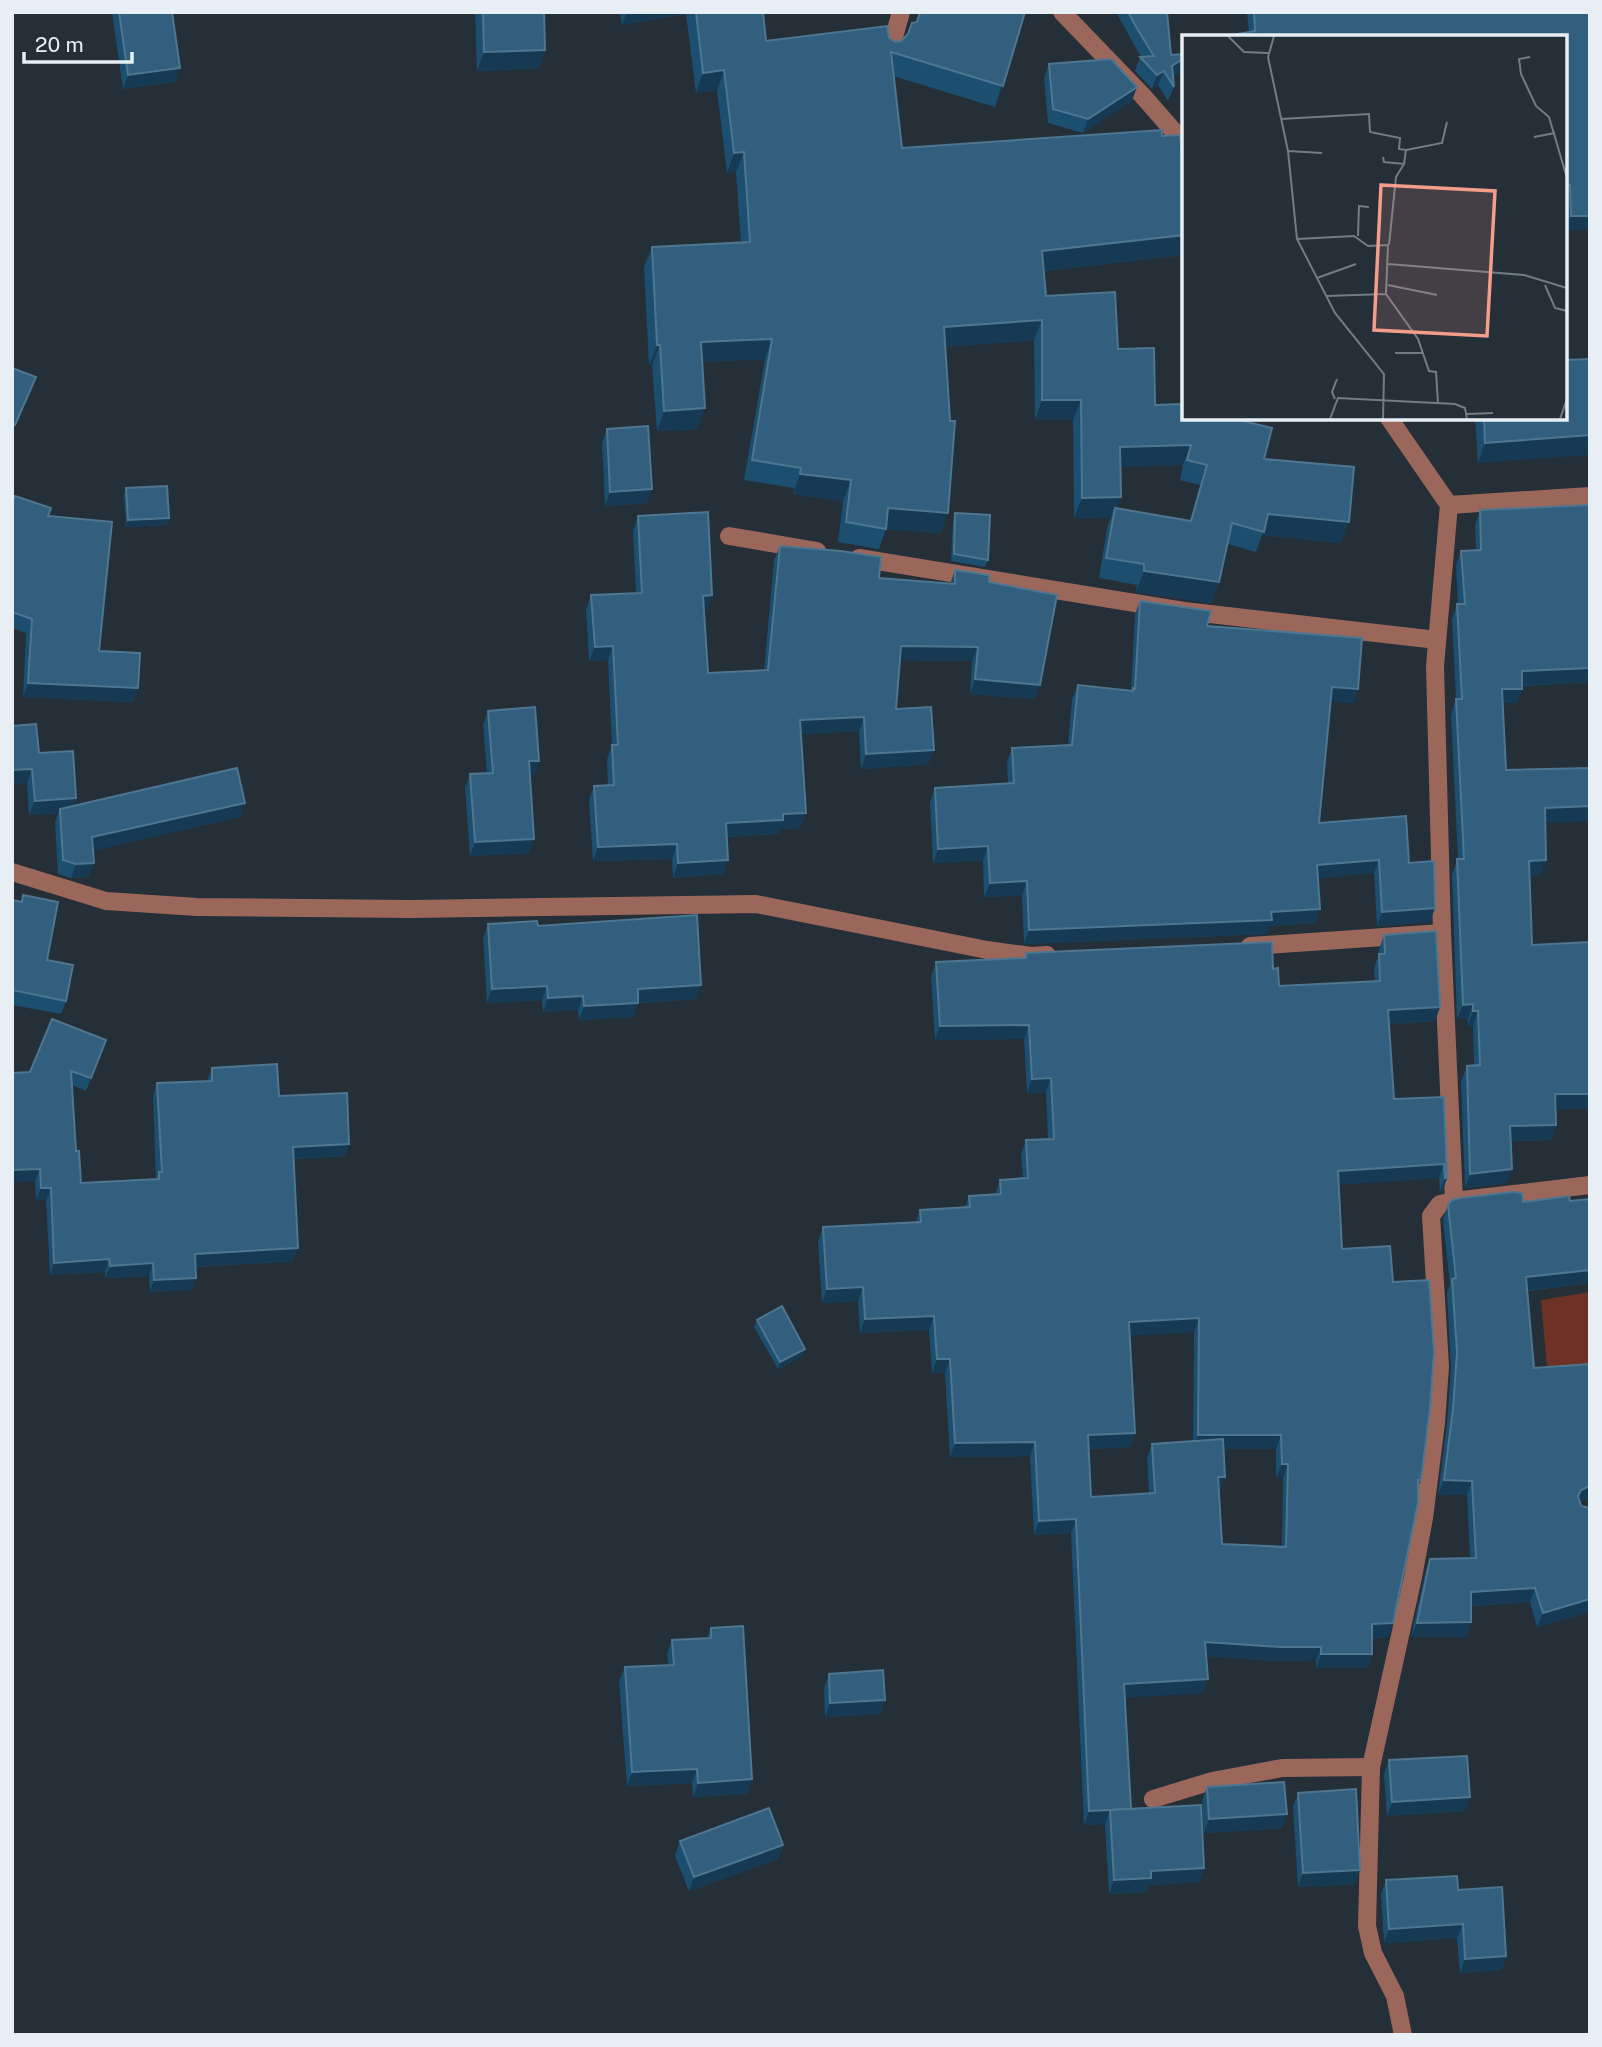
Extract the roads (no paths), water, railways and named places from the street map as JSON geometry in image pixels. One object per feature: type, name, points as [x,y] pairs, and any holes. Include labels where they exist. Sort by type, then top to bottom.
[{"type":"street","points":[[890,51],[901,12]]},
{"type":"street","points":[[1062,12],[1182,141]]},
{"type":"street","points":[[1390,420],[1449,505],[1436,680],[1442,933],[1454,1201]]},
{"type":"street","points":[[1449,505],[1590,496]]},
{"type":"street","points":[[729,536],[1184,611],[1437,640]]},
{"type":"street","points":[[12,872],[106,901],[197,907],[412,909],[756,904],[987,950],[1031,956],[1058,955]]},
{"type":"street","points":[[1234,947],[1442,933]]},
{"type":"street","points":[[1403,2035],[1395,1996],[1373,1953],[1367,1926],[1371,1767],[1413,1577],[1424,1518],[1436,1423],[1440,1366],[1431,1216],[1440,1204],[1454,1201],[1590,1185]]},
{"type":"street","points":[[1153,1799],[1212,1781],[1282,1768],[1371,1767]]}]
